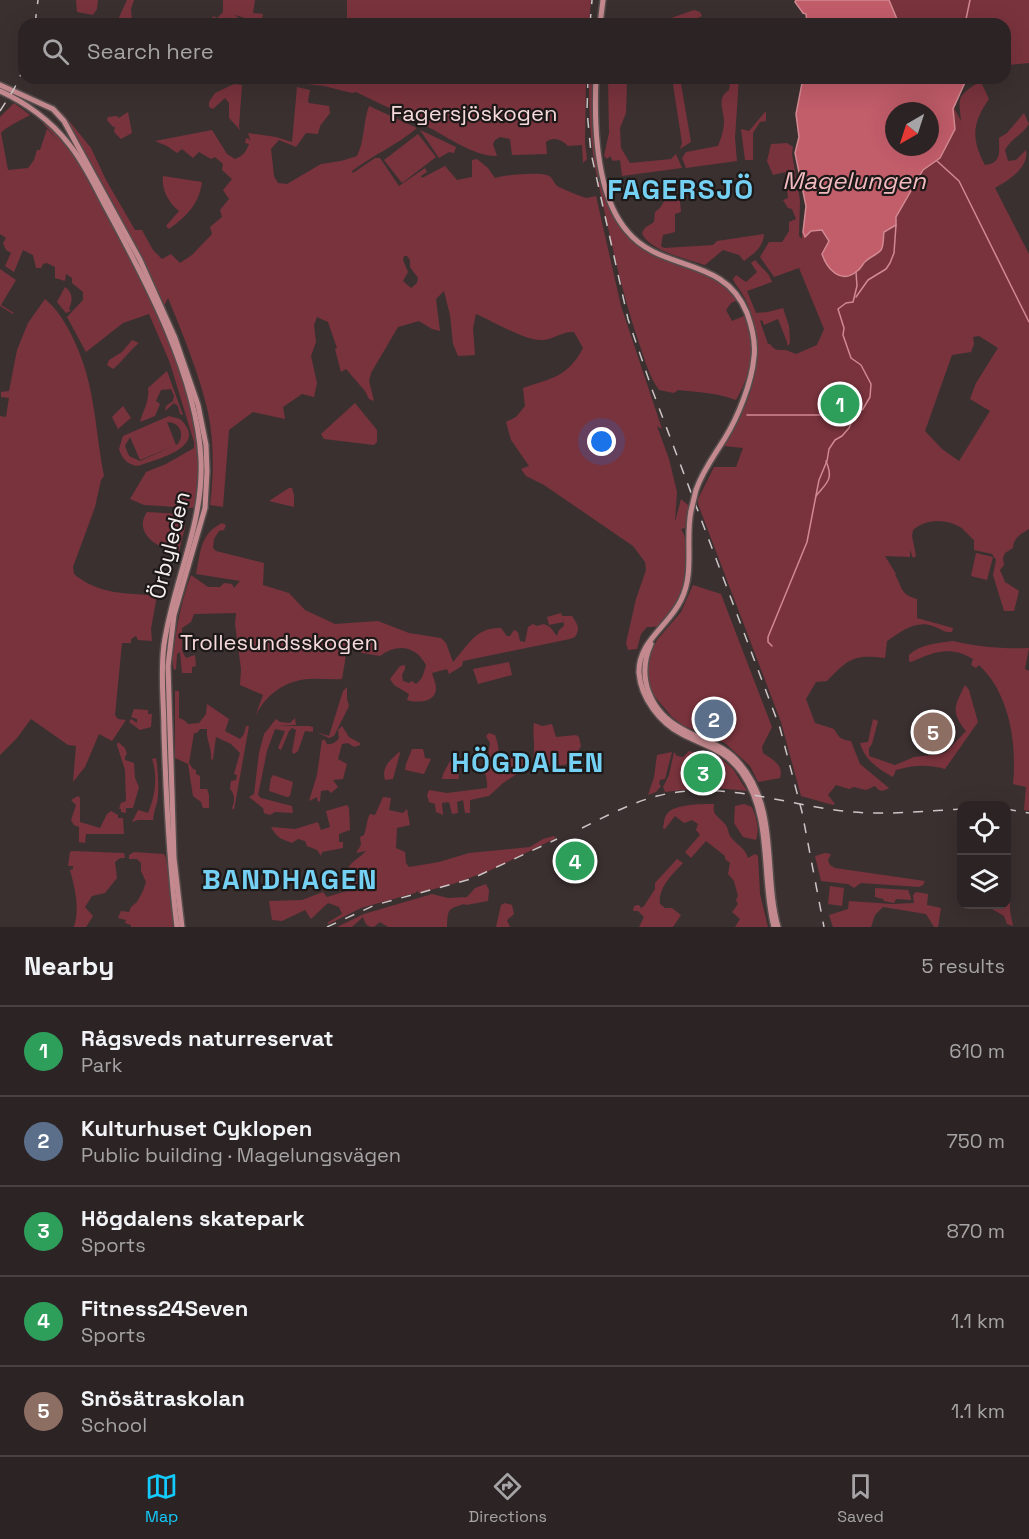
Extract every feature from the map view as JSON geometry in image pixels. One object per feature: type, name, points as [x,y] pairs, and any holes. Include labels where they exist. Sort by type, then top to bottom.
[{"type":"main road","points":[[601,18],[603,0]]},
{"type":"main road","points":[[596,84],[595,111],[599,159],[612,205],[621,224],[648,250],[705,270],[725,282],[740,299],[751,324],[754,348],[750,376],[731,427],[705,468],[696,490],[687,536],[687,587],[678,607],[658,632],[649,648],[644,668],[644,680],[648,693],[669,720],[685,731],[724,748],[742,766],[752,781],[767,830],[776,927]]},
{"type":"main road","name":"Örbyleden","points":[[0,88],[43,104],[64,121],[140,260],[175,338],[200,414],[206,445],[207,491],[174,615],[168,666],[174,858],[182,927]]},
{"type":"main road","name":"Örbyleden","points":[[0,88],[18,99],[60,133],[77,155],[136,262],[170,339],[196,419],[201,472],[201,514],[169,615],[164,649],[168,852],[177,927]]},
{"type":"main road","points":[[43,104],[36,114],[46,114],[53,110]]},
{"type":"green space","points":[[76,0],[98,0],[97,9],[93,15],[77,12]]},
{"type":"green space","points":[[127,0],[134,0],[131,9],[132,18],[119,18]]},
{"type":"green space","points":[[223,0],[255,0],[253,13],[263,14],[262,18],[245,18],[235,15],[239,18],[217,18],[223,12]]},
{"type":"green space","points":[[347,0],[591,0],[590,18],[347,18]]},
{"type":"green space","points":[[889,0],[1029,0],[1029,63],[1011,65],[1011,18],[896,18]]},
{"type":"green space","points":[[694,10],[700,12],[702,16],[698,18],[671,18]]},
{"type":"green space","points":[[234,84],[242,85],[239,127],[241,131],[229,118],[229,103],[225,98],[213,109],[209,107],[209,102],[215,93]]},
{"type":"green space","name":"Fagersjöskogen","points":[[307,84],[586,84],[587,159],[583,163],[582,145],[568,146],[555,139],[546,142],[547,154],[512,155],[510,139],[500,137],[493,144],[497,156],[479,153],[356,92]]},
{"type":"green space","points":[[589,84],[595,84],[594,141],[599,177],[597,177],[591,140]]},
{"type":"green space","points":[[608,84],[627,84],[626,113],[620,128],[621,148],[630,163],[671,159],[676,154],[682,168],[622,176],[620,160],[613,161],[610,156],[607,159],[604,156],[609,133]]},
{"type":"green space","points":[[673,84],[681,84],[691,142],[680,149],[682,143]]},
{"type":"green space","points":[[730,84],[739,84],[735,138],[737,161],[686,168],[682,158],[686,152],[718,146],[724,125],[722,100]]},
{"type":"green space","points":[[976,84],[982,84],[989,99],[979,116],[975,131],[977,147],[985,165],[997,159],[999,138],[1007,133],[1024,113],[1029,124],[1005,150],[1008,161],[1016,160],[1026,150],[1021,168],[995,188],[1029,254],[1029,529],[1018,537],[1013,548],[1005,553],[1004,565],[1000,570],[1005,582],[1019,591],[1014,611],[1004,611],[993,575],[996,560],[992,554],[974,550],[974,540],[962,528],[948,522],[929,522],[913,530],[916,556],[913,558],[910,550],[910,557],[885,556],[902,590],[917,599],[917,618],[953,628],[952,632],[949,632],[933,626],[914,625],[887,641],[885,658],[866,657],[852,660],[827,681],[816,682],[806,699],[815,723],[834,729],[840,738],[851,741],[860,764],[889,788],[881,791],[875,786],[866,790],[854,787],[849,789],[836,785],[828,795],[835,804],[833,805],[801,796],[781,722],[698,504],[698,499],[714,467],[736,467],[743,448],[724,446],[748,400],[756,367],[756,334],[752,317],[746,300],[733,279],[736,275],[746,282],[757,272],[751,263],[755,260],[769,275],[772,282],[747,291],[756,313],[783,308],[789,326],[790,343],[787,346],[778,319],[764,325],[762,320],[760,321],[768,344],[773,348],[796,354],[817,345],[824,329],[799,268],[774,277],[760,257],[769,242],[782,242],[789,231],[789,222],[796,219],[792,209],[788,208],[783,200],[788,198],[787,189],[790,188],[785,172],[773,175],[767,161],[771,144],[787,143],[793,147],[792,154],[800,200],[799,236],[802,239],[802,231],[856,212],[889,156],[939,156],[939,107],[951,102],[961,121],[960,99]],"holes":[[[979,336],[998,348],[976,383],[970,399],[990,411],[959,461],[942,449],[925,431],[952,355],[971,352],[974,344],[973,337]]]},
{"type":"green space","points":[[297,87],[310,90],[309,103],[329,106],[330,113],[320,126],[318,134],[306,133],[296,147],[279,140],[271,149],[274,176],[278,183],[287,184],[321,164],[357,156],[369,106],[417,128],[360,165],[352,171],[353,173],[375,158],[380,158],[399,186],[425,168],[427,172],[421,176],[422,178],[445,166],[457,180],[472,177],[472,160],[477,159],[495,178],[521,174],[547,175],[557,186],[566,190],[587,198],[596,196],[621,306],[662,429],[657,426],[669,459],[677,492],[675,522],[681,499],[689,506],[685,528],[681,529],[685,538],[687,565],[681,594],[669,618],[659,626],[647,627],[641,634],[637,649],[628,650],[626,643],[636,599],[646,570],[645,562],[633,546],[544,485],[526,476],[521,469],[529,466],[511,440],[506,422],[516,417],[525,406],[523,388],[551,379],[565,371],[577,358],[583,348],[574,332],[546,340],[535,339],[518,334],[476,314],[473,328],[475,355],[458,356],[453,344],[450,315],[444,291],[436,299],[440,331],[419,321],[398,327],[371,373],[369,381],[374,401],[369,399],[346,369],[341,372],[335,349],[337,348],[328,322],[317,317],[314,325],[316,342],[311,356],[317,383],[314,397],[302,394],[283,407],[285,419],[253,412],[229,430],[223,507],[210,505],[213,458],[210,423],[185,340],[168,298],[164,306],[142,260],[61,111],[91,148],[106,180],[135,230],[142,230],[153,250],[162,259],[171,254],[180,263],[192,255],[212,234],[210,227],[222,217],[220,210],[229,199],[223,190],[232,179],[222,170],[223,164],[215,157],[211,159],[199,152],[193,158],[182,149],[177,153],[155,141],[212,130],[227,154],[235,159],[247,149],[249,144],[245,143],[246,138],[249,141],[250,139],[248,133],[292,142]],"holes":[[[404,256],[410,260],[410,267],[418,278],[417,283],[411,288],[403,281],[408,272],[403,260]]]},
{"type":"green space","points":[[14,103],[30,115],[1,133],[8,170],[28,168],[37,150],[40,150],[47,129],[59,142],[43,123],[55,132],[85,174],[158,315],[180,370],[197,437],[199,456],[197,505],[194,508],[144,505],[130,499],[146,472],[194,448],[170,363],[149,314],[123,323],[86,352],[67,317],[83,300],[83,292],[72,283],[72,278],[66,274],[65,281],[55,278],[55,267],[47,263],[41,268],[36,268],[33,255],[23,250],[14,272],[5,266],[11,253],[6,250],[3,243],[6,238],[0,234],[0,117]]},
{"type":"green space","points":[[766,111],[766,121],[760,122],[753,133],[753,160],[745,160],[741,129],[749,131]]},
{"type":"green space","points":[[128,112],[132,133],[121,139],[114,132],[115,126],[113,127],[107,120],[108,117],[117,116],[119,118]]},
{"type":"green space","points":[[420,130],[456,147],[454,153],[449,152],[439,158]]},
{"type":"green space","points":[[418,134],[436,157],[402,183],[384,160]]},
{"type":"green space","points":[[163,176],[202,182],[198,197],[191,209],[169,229],[166,226],[179,211],[166,196]]},
{"type":"green space","points":[[601,181],[613,216],[631,240],[658,257],[705,272],[723,283],[738,300],[731,303],[726,310],[732,321],[746,315],[752,348],[746,378],[736,400],[700,392],[678,390],[674,393],[659,390],[639,343],[621,283],[598,182]]},
{"type":"green space","points":[[676,197],[680,201],[681,212],[675,214],[675,232],[663,235],[661,246],[664,248],[713,245],[717,241],[764,234],[760,247],[744,261],[739,255],[723,250],[705,265],[661,250],[642,234],[645,228],[654,222],[655,212],[666,198]]},
{"type":"green space","points":[[0,269],[16,280],[1,305],[13,314],[0,306]]},
{"type":"green space","points":[[65,287],[72,297],[69,309],[71,311],[66,313],[57,302]]},
{"type":"green space","points":[[45,299],[67,326],[86,371],[104,476],[73,567],[74,574],[92,586],[113,592],[157,595],[151,629],[152,641],[138,640],[136,636],[131,639],[131,643],[122,643],[115,715],[118,719],[126,720],[112,741],[99,734],[85,767],[73,782],[76,746],[68,745],[31,719],[0,755],[0,416],[6,417],[9,398],[1,397],[1,392],[9,391],[17,350],[28,323]]},
{"type":"green space","points":[[132,340],[139,343],[113,369],[107,365],[109,360],[122,352]]},
{"type":"green space","points":[[167,371],[183,415],[174,403],[165,411],[174,396],[171,389],[161,390],[156,401],[160,404],[155,416],[140,422],[147,401],[148,388]]},
{"type":"green space","points":[[355,403],[377,430],[377,442],[374,445],[324,439],[321,434]]},
{"type":"green space","points":[[123,406],[131,418],[118,429],[112,417]]},
{"type":"green space","points":[[169,416],[180,419],[188,429],[189,437],[185,444],[177,450],[138,466],[128,463],[119,449],[123,436]],"holes":[[[167,422],[178,426],[181,433],[176,445]],[[130,437],[140,460],[173,446],[140,461],[129,456],[125,446]]]},
{"type":"green space","points":[[292,488],[294,495],[294,507],[269,501]]},
{"type":"green space","points":[[147,512],[181,514],[185,527],[179,551],[164,548],[150,539],[143,527],[143,520]]},
{"type":"green space","name":"Trollesundsskogen","points":[[222,523],[226,525],[214,539],[213,548],[216,551],[264,563],[263,585],[289,593],[305,610],[335,624],[378,621],[409,633],[441,638],[446,643],[453,662],[478,634],[492,629],[501,628],[507,636],[510,636],[514,630],[518,632],[520,641],[525,642],[528,627],[533,624],[537,626],[544,624],[550,627],[557,636],[564,622],[549,625],[547,617],[561,613],[562,616],[572,616],[578,626],[578,631],[575,637],[570,639],[463,661],[462,666],[449,674],[447,669],[432,673],[436,686],[433,697],[416,702],[407,700],[409,694],[394,685],[390,679],[400,666],[405,665],[403,681],[409,683],[412,681],[416,684],[423,675],[426,665],[417,654],[406,648],[399,648],[380,656],[362,653],[352,647],[346,655],[342,679],[292,682],[270,696],[255,717],[263,695],[240,685],[241,669],[235,624],[236,613],[194,614],[191,622],[182,628],[182,651],[186,658],[195,655],[196,666],[192,667],[192,673],[182,673],[180,652],[177,654],[176,669],[174,670],[173,666],[178,624],[191,575],[208,587],[220,587],[224,583],[232,584],[234,588],[240,581],[196,574],[205,538],[209,532]]},
{"type":"green space","points":[[976,553],[993,557],[987,580],[971,576]]},
{"type":"green space","points":[[693,585],[721,594],[772,727],[762,747],[763,753],[779,766],[780,778],[758,782],[750,766],[725,743],[682,725],[672,717],[651,692],[646,673],[650,654],[657,640],[681,612]]},
{"type":"green space","points":[[953,641],[991,647],[1029,648],[1025,669],[1029,671],[1029,811],[1024,810],[1026,787],[1013,784],[1014,753],[1009,720],[998,690],[990,677],[979,665],[976,668],[971,665],[973,659],[957,652],[942,652],[909,661],[909,655],[918,648]]},
{"type":"green space","points":[[509,662],[512,675],[478,684],[473,669]]},
{"type":"green space","points":[[965,685],[969,690],[978,722],[945,769],[926,766],[909,767],[896,770],[893,777],[868,759],[860,743],[868,742],[873,719],[878,721],[869,748],[869,756],[895,765],[914,757],[946,752],[966,731],[956,713],[957,703]]},
{"type":"green space","points":[[347,687],[349,706],[334,736],[329,738],[317,732],[329,736],[343,691]]},
{"type":"green space","points":[[175,691],[179,691],[179,718],[188,724],[199,723],[206,714],[207,704],[229,719],[225,731],[240,739],[246,726],[249,726],[234,810],[232,808],[234,796],[230,789],[231,781],[236,780],[237,775],[234,774],[240,753],[231,744],[216,737],[211,760],[207,729],[200,729],[194,733],[189,763],[200,776],[200,789],[207,789],[209,795],[209,808],[203,808],[201,802],[193,796],[188,764],[175,758]]},
{"type":"green space","points":[[134,709],[148,710],[148,714],[152,714],[151,727],[140,730],[129,722],[131,719],[137,723],[137,719],[131,717]]},
{"type":"green space","points":[[295,718],[296,725],[276,726],[309,726],[313,727],[313,732],[305,731],[298,751],[294,754],[292,752],[296,730],[292,728],[289,731],[281,750],[278,748],[285,731],[275,729],[267,751],[258,795],[261,798],[292,806],[293,813],[275,812],[270,815],[264,813],[263,808],[249,797],[254,794],[259,753],[264,734],[276,719],[290,723]]},
{"type":"green space","points":[[534,723],[542,726],[552,724],[556,737],[576,735],[579,737],[581,746],[574,758],[565,765],[553,765],[539,770],[533,759]]},
{"type":"green space","points":[[342,726],[349,737],[360,745],[354,747],[348,743],[342,744],[338,759],[347,764],[343,779],[333,780],[338,787],[331,793],[328,790],[321,791],[320,801],[318,802],[317,797],[309,801],[317,775],[322,740],[325,740],[327,744],[335,742],[339,738],[338,730]]},
{"type":"green space","points":[[489,733],[495,735],[500,765],[501,760],[523,752],[526,768],[503,783],[489,796],[470,800],[470,813],[465,813],[463,800],[457,802],[458,813],[452,814],[449,802],[442,803],[443,815],[436,812],[435,804],[429,802],[427,795],[429,790],[447,793],[487,788],[482,759],[488,756],[490,743],[486,736]]},
{"type":"green space","points":[[118,742],[125,748],[127,754],[125,760],[134,763],[135,778],[139,787],[133,808],[126,808],[126,813],[119,809],[121,803],[126,801],[125,770]]},
{"type":"green space","points":[[412,749],[423,749],[425,758],[431,759],[424,774],[405,770]]},
{"type":"green space","points":[[689,751],[709,756],[715,753],[733,769],[747,791],[707,787],[665,792],[663,787],[669,775],[674,752],[677,756],[683,757]]},
{"type":"green space","points":[[399,752],[393,779],[385,780],[386,767]]},
{"type":"green space","points":[[672,752],[665,779],[660,780],[661,786],[656,792],[648,795],[654,777],[657,755]]},
{"type":"green space","points":[[156,758],[158,796],[153,820],[132,822],[138,810],[148,813],[154,793],[155,779],[152,759]]},
{"type":"green space","points":[[457,760],[459,779],[442,779],[450,761]]},
{"type":"green space","points":[[273,775],[293,782],[290,796],[269,791]]},
{"type":"green space","points":[[78,796],[80,798],[80,822],[100,828],[111,811],[118,815],[118,818],[123,818],[124,834],[86,834],[85,843],[79,842],[79,827],[71,820],[76,805],[71,800]]},
{"type":"green space","points":[[383,797],[391,798],[389,810],[403,813],[407,809],[410,825],[397,828],[396,848],[405,852],[406,863],[409,867],[439,862],[469,853],[530,847],[543,839],[554,836],[556,838],[491,870],[456,883],[419,893],[417,891],[361,908],[329,924],[327,923],[342,914],[339,907],[328,903],[311,919],[305,910],[282,921],[272,920],[269,901],[302,900],[323,892],[327,897],[350,890],[352,887],[346,884],[349,867],[366,851],[356,853],[361,845],[360,837],[364,835],[370,814],[375,815]]},
{"type":"green space","points":[[714,804],[715,813],[748,858],[755,854],[758,856],[760,894],[768,927],[735,927],[740,919],[732,912],[738,904],[736,900],[738,896],[734,881],[728,874],[730,863],[706,841],[691,858],[685,852],[700,835],[696,830],[698,824],[692,820],[684,823],[675,816],[665,829],[663,828],[666,815],[675,808]]},
{"type":"green space","points":[[744,804],[752,807],[755,815],[758,827],[756,840],[743,837],[734,823],[735,806]]},
{"type":"green space","points":[[347,805],[350,830],[339,834],[339,842],[343,842],[343,848],[322,852],[321,856],[317,850],[307,846],[305,841],[298,839],[292,843],[277,836],[271,827],[295,829],[318,822],[321,830],[330,827],[326,811]]},
{"type":"green space","points":[[72,851],[124,853],[125,858],[120,858],[115,862],[117,878],[105,893],[92,896],[85,907],[93,916],[86,927],[74,927],[77,906],[70,870],[73,866],[68,866]]},
{"type":"green space","points":[[134,852],[164,854],[175,927],[131,927],[125,923],[126,920],[118,918],[121,911],[129,912],[137,902],[146,882],[141,871],[141,863],[137,859],[129,859],[129,855]]},
{"type":"green space","points":[[831,854],[828,860],[835,868],[925,881],[919,887],[861,883],[854,888],[848,884],[821,881],[815,856]]},
{"type":"green space","points":[[677,859],[683,863],[663,887],[660,904],[665,908],[672,908],[681,915],[673,927],[639,927],[644,917],[638,911],[633,911],[634,906],[639,905],[641,908],[644,906],[655,889],[655,883]]},
{"type":"green space","points":[[486,884],[489,890],[488,901],[464,904],[451,909],[448,913],[447,927],[388,927],[380,922],[371,927],[366,924],[363,917],[352,927],[337,927],[364,914],[432,894],[448,898],[467,897],[475,888]]},
{"type":"green space","points":[[830,886],[844,888],[842,906],[828,904]]},
{"type":"green space","points":[[875,888],[908,890],[911,900],[896,899],[894,903],[884,901],[875,897]]},
{"type":"green space","points":[[916,892],[928,894],[927,905],[941,908],[938,927],[934,927],[926,914],[883,907],[875,915],[871,927],[833,927],[829,915],[848,909],[849,901],[914,903],[913,895]]},
{"type":"green space","points":[[505,903],[512,905],[514,914],[507,920],[510,927],[496,927],[501,905]]},
{"type":"green space","points":[[992,909],[1010,909],[1013,926],[1007,924],[1004,916]]},
{"type":"water","points":[[796,0],[889,0],[896,18],[806,18],[806,14],[795,2]]},
{"type":"water","name":"Magelungen","points":[[802,84],[964,84],[953,109],[955,129],[940,158],[923,170],[896,217],[896,225],[884,232],[881,250],[851,275],[840,276],[827,265],[822,254],[829,241],[822,230],[811,231],[805,237],[803,232],[806,206],[795,153],[799,137],[796,114]]},
{"type":"waterway","points":[[966,18],[970,0]]},
{"type":"waterway","points":[[937,161],[959,181],[1029,322]]},
{"type":"waterway","points":[[856,297],[868,280],[886,269],[890,263],[894,253],[896,225]]},
{"type":"waterway","points":[[772,646],[768,642],[768,637],[807,542],[819,480],[829,449],[835,440],[849,428],[855,414],[863,409],[870,397],[871,384],[861,365],[851,358],[843,335],[844,328],[838,309],[846,303],[853,302],[857,286],[856,272]]},
{"type":"waterway","points":[[747,415],[820,415]]},
{"type":"waterway","points":[[816,496],[829,477],[826,461]]},
{"type":"railway","points":[[36,18],[38,0]]},
{"type":"railway","points":[[590,18],[592,0]]},
{"type":"railway","points":[[0,111],[18,81]]},
{"type":"railway","points":[[588,84],[587,111],[591,153],[628,319],[653,392],[780,728],[802,812],[824,927]]},
{"type":"railway","points":[[582,828],[619,810],[657,796],[706,790],[755,795],[852,812],[893,813],[957,809]]},
{"type":"railway","points":[[1011,810],[1029,813]]},
{"type":"railway","points":[[327,927],[375,905],[471,879],[557,839]]},
{"type":"place","name":"Rågsveds naturreservat","points":[[840,404]]},
{"type":"place","name":"Kulturhuset Cyklopen","points":[[714,719]]},
{"type":"place","name":"Snösätraskolan","points":[[933,732]]},
{"type":"place","name":"Högdalens skatepark","points":[[703,773]]},
{"type":"place","name":"Fitness24Seven","points":[[575,861]]},
{"type":"district","name":"FAGERSJÖ","points":[[681,189]]},
{"type":"district","name":"HÖGDALEN","points":[[528,762]]},
{"type":"district","name":"BANDHAGEN","points":[[290,879]]}]
